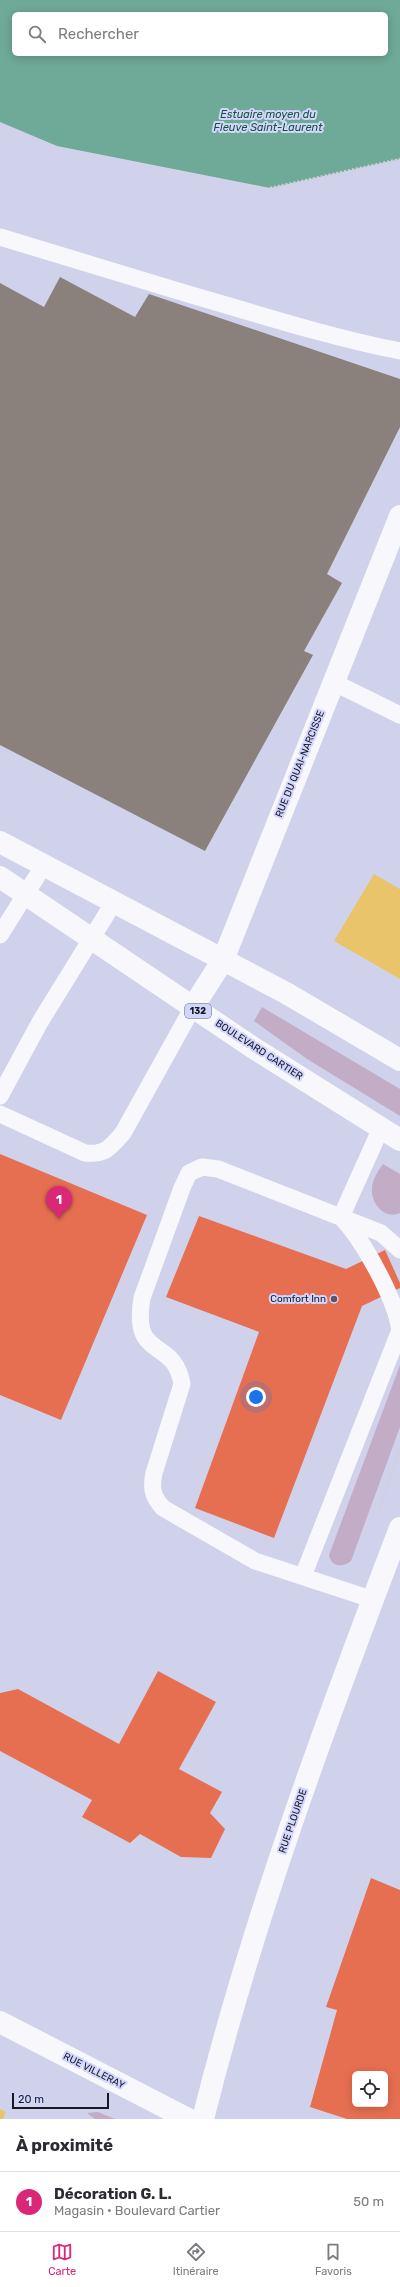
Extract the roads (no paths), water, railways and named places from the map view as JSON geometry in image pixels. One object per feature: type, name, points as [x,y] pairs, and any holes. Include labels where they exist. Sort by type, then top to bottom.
[{"type":"street","name":"RUE DU QUAI-NARCISSE","points":[[194,1008],[223,960],[400,516]]},
{"type":"street","points":[[0,842],[286,993],[400,1060]]},
{"type":"street","name":"BOULEVARD CARTIER","points":[[0,877],[252,1047],[400,1140]]},
{"type":"street","name":"RUE PLOURDE","points":[[202,2119],[246,1960],[291,1827],[400,1528]]},
{"type":"street","name":"RUE VILLERAY","points":[[0,2022],[188,2119]]},
{"type":"lane","points":[[0,237],[261,315],[360,343],[400,351]]},
{"type":"lane","points":[[333,682],[400,715]]},
{"type":"lane","points":[[0,935],[44,865]]},
{"type":"lane","points":[[0,1096],[40,1022],[114,902]]},
{"type":"lane","points":[[0,1114],[85,1153],[99,1154],[112,1147],[122,1133],[194,1008]]},
{"type":"lane","points":[[341,1217],[382,1128]]},
{"type":"lane","points":[[374,1600],[303,1576],[272,1568],[255,1561],[163,1508],[155,1499],[151,1487],[154,1473],[182,1384],[180,1372],[171,1359],[145,1340],[140,1331],[139,1317],[142,1298],[189,1173],[202,1167],[218,1169],[381,1233],[400,1250]]},
{"type":"lane","points":[[303,1576],[400,1330],[398,1316],[386,1291],[359,1240],[341,1217]]},
{"type":"water","name":"Estuaire moyen du Fleuve Saint-Laurent","points":[[0,0],[400,0],[400,159],[270,188],[57,146],[0,122]]},
{"type":"place","name":"Décoration G. L.","points":[[59,1219]]},
{"type":"place","name":"Comfort Inn","points":[[334,1299]]}]
